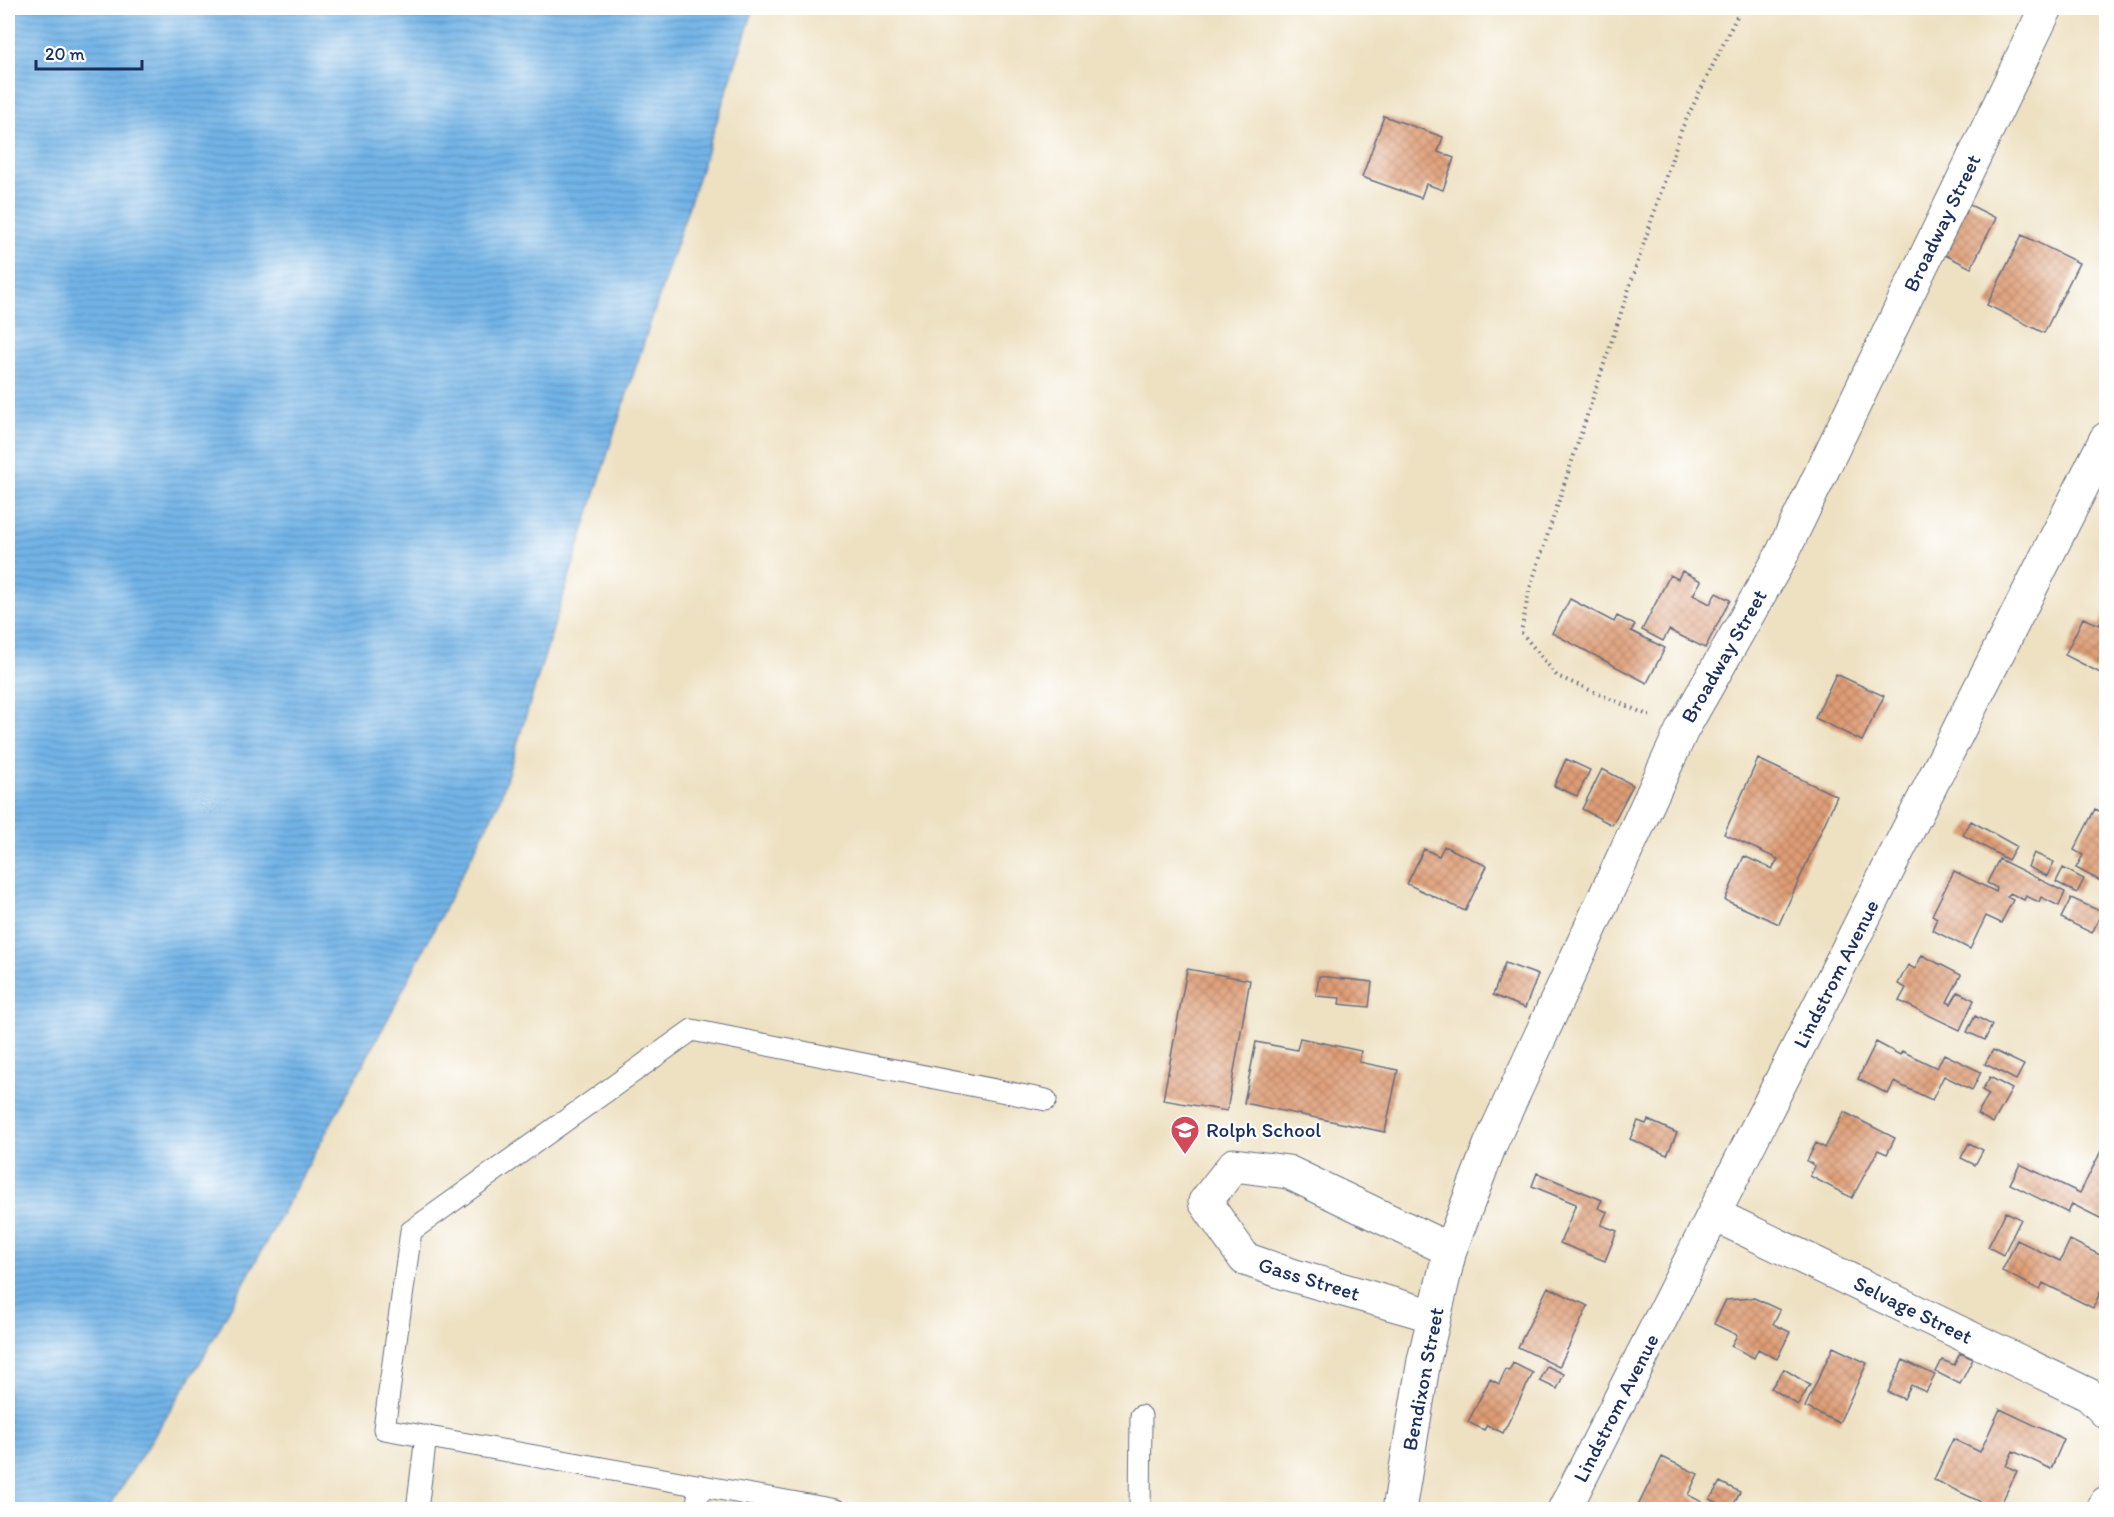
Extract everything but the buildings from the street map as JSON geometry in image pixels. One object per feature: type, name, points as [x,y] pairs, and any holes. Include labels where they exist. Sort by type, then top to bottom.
[{"type":"street","name":"Broadway Street","points":[[1682,730],[1780,558],[2046,8]]},
{"type":"street","name":"Lindstrom Avenue","points":[[1564,1509],[1715,1215],[2106,439]]},
{"type":"street","name":"Bendixon Street","points":[[1399,1509],[1424,1360],[1450,1250],[1490,1145],[1682,730]]},
{"type":"street","name":"Gass Street","points":[[1434,1316],[1288,1274],[1245,1259],[1205,1202],[1234,1165],[1288,1172],[1450,1250]]},
{"type":"street","name":"Selvage Street","points":[[1715,1215],[2089,1395],[2106,1412]]},
{"type":"street","points":[[2103,1509],[2106,1503]]},
{"type":"lane","points":[[836,1509],[384,1429],[411,1231],[692,1030],[1046,1101]]},
{"type":"lane","points":[[1140,1509],[1141,1416]]},
{"type":"lane","points":[[417,1509],[426,1436]]},
{"type":"lane","points":[[696,1509],[700,1485]]},
{"type":"path","name":"Broadway Street","points":[[1682,730],[1557,676],[1521,632],[1529,591],[1682,128],[1741,8]]},
{"type":"water","points":[[8,8],[754,8],[613,436],[499,802],[391,1013],[204,1356],[114,1499],[110,1509],[8,1509]]},
{"type":"place","name":"Rolph School","points":[[1185,1156]]}]
